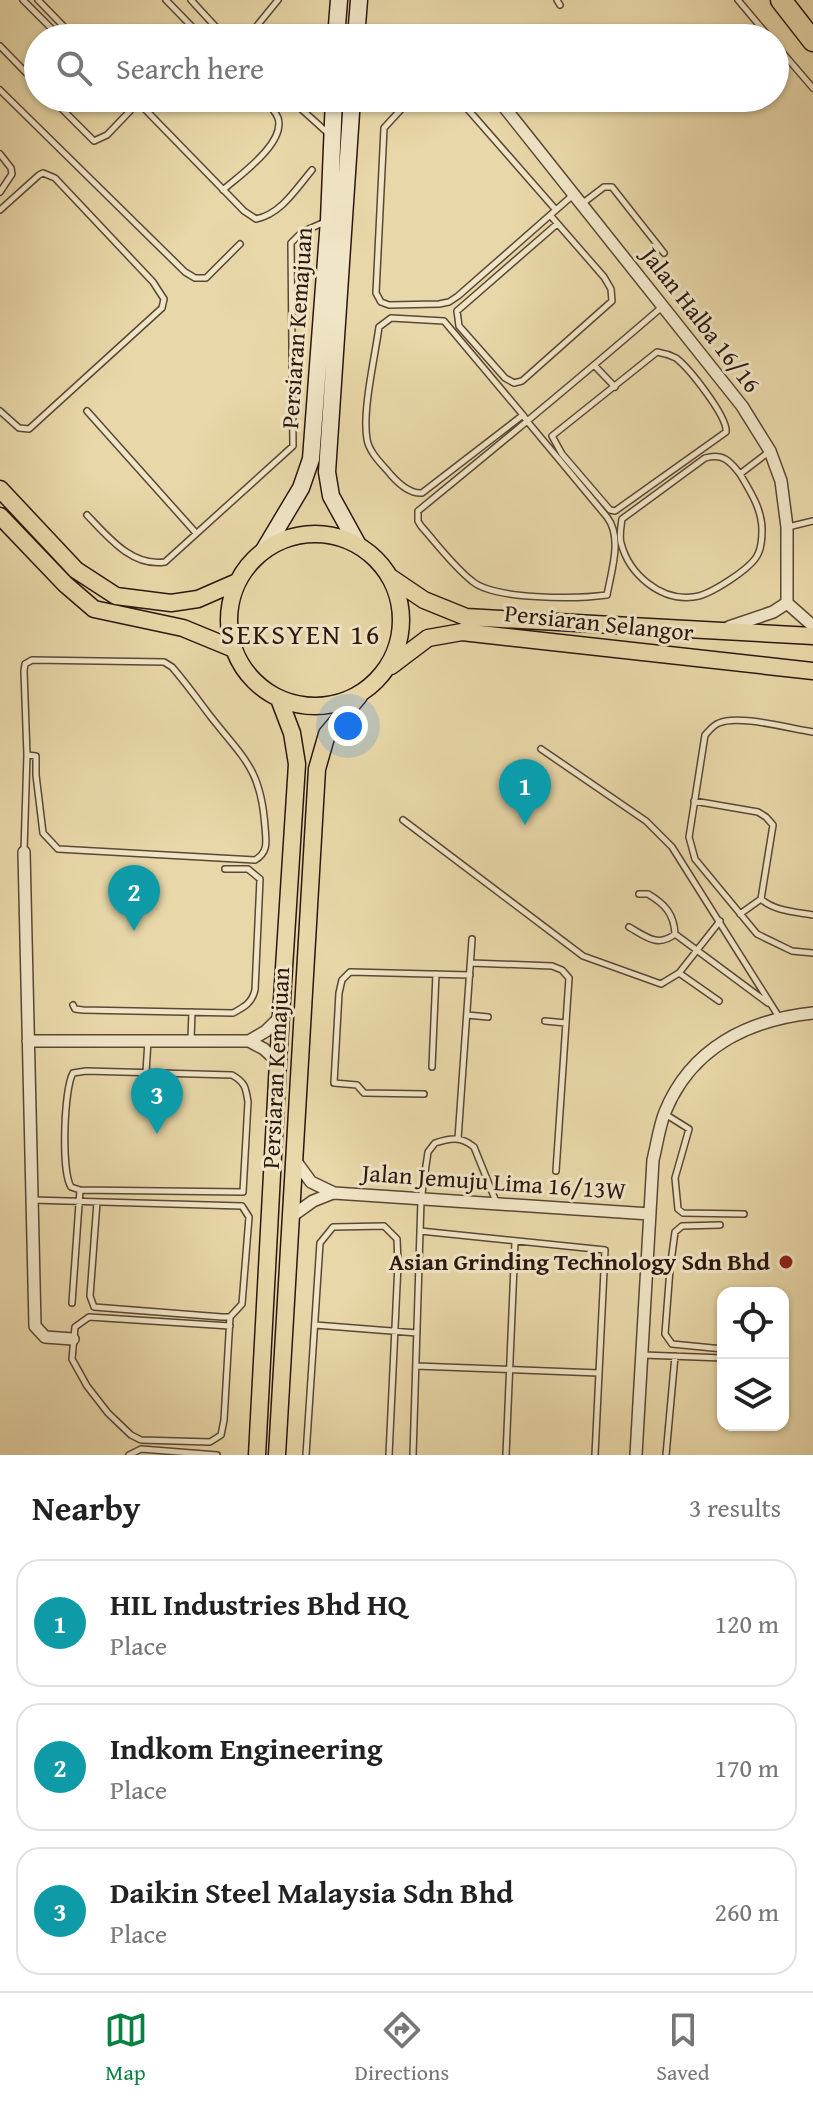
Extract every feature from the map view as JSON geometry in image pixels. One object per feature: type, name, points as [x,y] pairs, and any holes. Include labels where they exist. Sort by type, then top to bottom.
[{"type":"highway","points":[[781,0],[813,41]]},
{"type":"main road","points":[[0,489],[76,570],[116,596],[171,603],[198,599],[237,582]]},
{"type":"main road","points":[[0,516],[65,584],[94,609],[183,628],[234,649]]},
{"type":"main road","points":[[310,534],[335,536],[358,545],[376,559],[390,577],[399,599],[402,622],[399,645],[389,667],[376,683],[359,696],[333,705],[306,706],[279,699],[260,686],[244,669],[234,649],[229,626],[230,603],[237,582],[249,564],[264,550],[286,539],[310,534]]},
{"type":"main road","name":"Persiaran Selangor","points":[[390,577],[424,600],[466,617],[813,636]]},
{"type":"main road","name":"Persiaran Selangor","points":[[389,667],[428,638],[462,632],[813,671]]},
{"type":"main road","name":"Persiaran Kemajuan","points":[[277,1455],[317,769],[327,734],[359,696]]},
{"type":"main road","name":"Persiaran Kemajuan","points":[[257,1455],[297,764],[292,733],[279,699]]},
{"type":"main road","points":[[263,1362],[274,1368],[282,1362]]},
{"type":"main road","points":[[261,1402],[269,1396],[280,1401]]},
{"type":"street","points":[[337,24],[339,0]]},
{"type":"street","points":[[357,24],[359,0]]},
{"type":"street","name":"Persiaran Kemajuan","points":[[264,550],[301,488],[311,459],[334,112]]},
{"type":"street","name":"Persiaran Kemajuan","points":[[351,112],[327,472],[331,496],[358,545]]},
{"type":"street","name":"Jalan Halba 16/16","points":[[508,112],[742,406],[770,451],[781,481],[787,527],[787,603]]},
{"type":"street","points":[[721,630],[754,620],[787,603],[813,626]]},
{"type":"street","points":[[24,852],[35,1326],[45,1337],[73,1339]]},
{"type":"street","points":[[636,1455],[653,1160],[664,1114],[677,1087],[711,1049],[742,1031],[779,1017],[813,1013]]},
{"type":"street","points":[[249,1041],[266,1031],[281,1016]]},
{"type":"street","points":[[28,1041],[249,1041],[278,1062]]},
{"type":"street","name":"Jalan Jemuju Lima 16/13W","points":[[295,1160],[311,1182],[334,1193],[650,1214]]},
{"type":"street","name":"Jalan Jemuju Lima 16/13W","points":[[292,1216],[313,1201],[334,1193]]},
{"type":"lane","points":[[23,0],[47,24]]},
{"type":"lane","points":[[38,0],[61,24]]},
{"type":"lane","points":[[166,0],[189,24]]},
{"type":"lane","points":[[191,0],[213,24]]},
{"type":"lane","points":[[258,24],[278,0]]},
{"type":"lane","points":[[738,0],[758,24]]},
{"type":"lane","points":[[0,46],[24,71]]},
{"type":"lane","points":[[789,60],[813,88]]},
{"type":"lane","points":[[0,90],[185,272],[195,278],[206,278],[240,244]]},
{"type":"lane","points":[[65,112],[94,141],[107,135],[129,112]]},
{"type":"lane","points":[[148,112],[244,211],[256,219],[269,216],[280,207],[312,170]]},
{"type":"lane","points":[[223,190],[271,146],[279,132],[278,120],[272,112]]},
{"type":"lane","points":[[304,112],[333,138]]},
{"type":"lane","points":[[399,112],[384,128],[376,293],[381,302],[389,305],[449,302],[556,210],[604,187],[612,187],[664,253]]},
{"type":"lane","points":[[470,112],[556,210]]},
{"type":"lane","points":[[0,154],[12,174],[0,192]]},
{"type":"lane","points":[[0,210],[39,175],[43,173],[55,178],[153,282],[164,299],[162,308],[29,429],[19,428],[0,411]]},
{"type":"lane","points":[[550,215],[604,277],[611,289],[612,301],[522,381],[514,383],[505,378],[459,326],[457,311],[557,224]]},
{"type":"lane","points":[[87,515],[107,536],[137,559],[151,564],[165,562],[293,446],[291,243],[302,232],[329,220]]},
{"type":"lane","points":[[523,415],[432,488],[415,494],[398,483],[366,441],[379,327],[391,318],[444,321],[523,415],[527,421],[614,526],[614,552],[607,595],[579,598],[516,595],[474,583],[418,521],[418,511],[527,421],[663,307]]},
{"type":"lane","points":[[657,352],[665,354],[676,358],[691,375],[727,426],[721,436],[615,511],[600,499],[551,438],[615,387],[657,352]]},
{"type":"lane","points":[[594,365],[615,387]]},
{"type":"lane","points":[[87,411],[196,533]]},
{"type":"lane","points":[[740,474],[770,451]]},
{"type":"lane","points":[[716,455],[729,460],[740,474],[757,504],[762,529],[760,552],[752,563],[719,586],[694,597],[672,595],[651,587],[632,567],[620,541],[622,519],[705,458],[716,455]]},
{"type":"lane","points":[[787,527],[813,521]]},
{"type":"lane","points":[[24,852],[27,755],[25,664],[32,660],[164,662],[187,684],[247,759],[264,805],[267,847],[262,856],[255,860],[58,849],[43,833],[36,756],[27,755]]},
{"type":"lane","points":[[813,732],[738,720],[721,721],[705,735],[689,837],[695,859],[757,934],[792,951],[813,953]]},
{"type":"lane","points":[[541,749],[646,821],[672,847],[779,1017]]},
{"type":"lane","points":[[694,801],[758,812],[773,825],[761,899],[740,914]]},
{"type":"lane","points":[[403,820],[583,956],[661,984],[679,973],[698,953],[720,921]]},
{"type":"lane","points":[[73,1005],[75,1009],[83,1010],[233,1013],[247,1005],[254,998],[260,879],[248,869],[225,869]]},
{"type":"lane","points":[[639,894],[648,894],[667,909],[674,920],[675,934],[772,1005]]},
{"type":"lane","points":[[761,899],[782,910],[813,915]]},
{"type":"lane","points":[[629,927],[655,941],[670,939],[675,934]]},
{"type":"lane","points":[[458,1139],[472,939]]},
{"type":"lane","points":[[471,963],[552,966],[562,970],[569,978],[556,1171]]},
{"type":"lane","points":[[424,1094],[364,1093],[357,1085],[334,1083],[342,980],[350,972],[470,975]]},
{"type":"lane","points":[[679,973],[719,1001]]},
{"type":"lane","points":[[432,1067],[436,974]]},
{"type":"lane","points":[[191,1041],[192,1012]]},
{"type":"lane","points":[[467,1015],[488,1017]]},
{"type":"lane","points":[[545,1021],[566,1023]]},
{"type":"lane","points":[[146,1072],[148,1041]]},
{"type":"lane","points":[[86,1071],[146,1072],[232,1075],[241,1080],[248,1102],[243,1192],[80,1190],[68,1183],[68,1086],[71,1075],[86,1071]]},
{"type":"lane","points":[[664,1114],[689,1129],[675,1178],[678,1209],[683,1213],[744,1214]]},
{"type":"lane","points":[[413,1455],[421,1200],[428,1152],[435,1143],[458,1139],[474,1147],[498,1204]]},
{"type":"lane","points":[[72,1303],[80,1190]]},
{"type":"lane","points":[[32,1200],[242,1206],[249,1217],[242,1304],[230,1317],[230,1326],[221,1435],[210,1442],[141,1440],[131,1435],[87,1386],[72,1359],[75,1327],[89,1317],[230,1326]]},
{"type":"lane","points":[[97,1202],[90,1296],[94,1307],[230,1317]]},
{"type":"lane","points":[[717,1348],[672,1344],[665,1334],[675,1232],[682,1226],[720,1225]]},
{"type":"lane","points":[[306,1455],[320,1243],[333,1227],[384,1226],[397,1239],[398,1264],[389,1455]]},
{"type":"lane","points":[[420,1231],[605,1250],[595,1455]]},
{"type":"lane","points":[[506,1455],[515,1242]]},
{"type":"lane","points":[[398,1264],[419,1266]]},
{"type":"lane","points":[[647,1268],[670,1269]]},
{"type":"lane","points":[[315,1325],[417,1333]]},
{"type":"lane","points":[[642,1355],[717,1358]]},
{"type":"lane","points":[[666,1455],[675,1356]]},
{"type":"lane","points":[[416,1366],[599,1373]]},
{"type":"lane","points":[[129,1455],[141,1449],[217,1455]]},
{"type":"place","name":"HIL Industries Bhd HQ","points":[[525,825]]},
{"type":"place","name":"Indkom Engineering","points":[[134,931]]},
{"type":"place","name":"Daikin Steel Malaysia Sdn Bhd","points":[[157,1134]]},
{"type":"place","name":"Asian Grinding Technology Sdn Bhd","points":[[786,1262]]},
{"type":"district","name":"SEKSYEN 16","points":[[301,634]]}]
